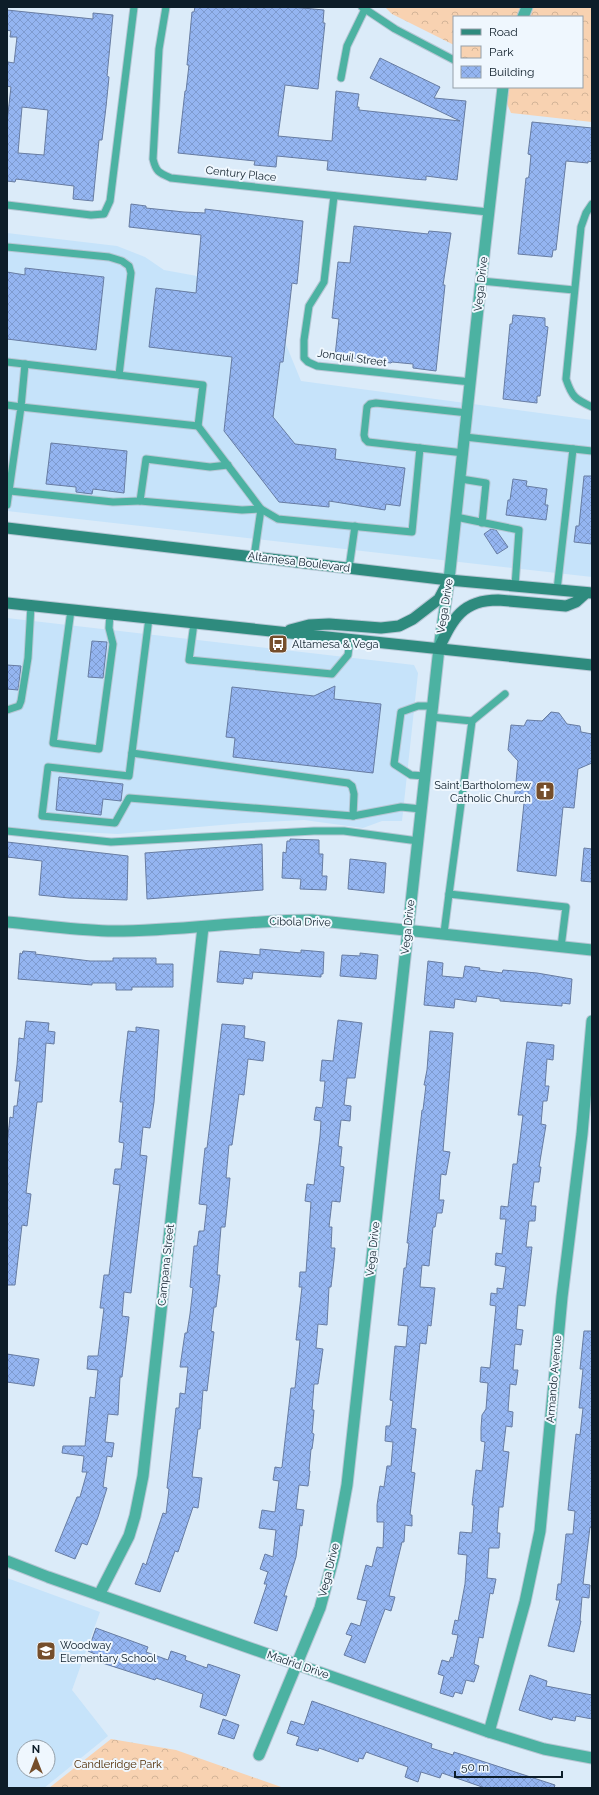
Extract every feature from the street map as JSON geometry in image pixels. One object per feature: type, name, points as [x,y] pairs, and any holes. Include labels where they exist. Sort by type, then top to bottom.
[{"type":"main road","name":"Altamesa Boulevard","points":[[7,528],[450,580],[589,593]]},
{"type":"main road","points":[[284,632],[309,625],[329,624],[381,628],[399,626],[413,620],[439,599],[450,580]]},
{"type":"main road","points":[[439,648],[452,622],[461,610],[474,603],[488,600],[498,600],[566,606],[576,602],[589,593]]},
{"type":"main road","points":[[7,603],[592,665]]},
{"type":"street","name":"Vega Drive","points":[[259,1755],[320,1608],[330,1571],[347,1485],[432,706],[439,648],[450,580],[466,437],[488,212],[503,88]]},
{"type":"street","name":"Cibola Drive","points":[[7,922],[107,931],[203,927],[283,920],[312,920],[592,950]]},
{"type":"street","name":"Campana Street","points":[[99,1595],[129,1536],[135,1516],[143,1476],[203,927]]},
{"type":"street","name":"Armando Avenue","points":[[489,1732],[525,1602],[540,1531],[561,1305],[582,1134],[592,1021]]},
{"type":"street","name":"Madrid Drive","points":[[7,1561],[99,1595],[489,1732],[544,1749],[592,1758]]},
{"type":"lane","points":[[7,205],[91,215],[104,214],[110,201],[134,7]]},
{"type":"lane","name":"Century Place","points":[[166,7],[159,49],[153,159],[156,169],[160,173],[171,178],[488,212]]},
{"type":"lane","points":[[341,78],[347,46],[364,8],[395,29],[453,59]]},
{"type":"lane","name":"Jonquil Street","points":[[334,196],[324,282],[309,306],[304,340],[304,358],[308,362],[317,366],[471,382]]},
{"type":"lane","points":[[592,204],[586,213],[582,228],[574,290],[566,379],[570,392],[575,399],[592,407]]},
{"type":"lane","points":[[7,247],[109,257],[122,261],[129,266],[131,273],[119,376]]},
{"type":"lane","points":[[481,281],[574,290]]},
{"type":"lane","points":[[7,362],[203,385],[198,426],[261,509],[278,519],[412,532],[420,448]]},
{"type":"lane","points":[[7,505],[21,407],[25,364]]},
{"type":"lane","points":[[464,453],[368,442],[364,435],[367,407],[370,404],[376,403],[468,413]]},
{"type":"lane","points":[[7,405],[198,426]]},
{"type":"lane","points":[[466,437],[592,451]]},
{"type":"lane","points":[[557,590],[573,449]]},
{"type":"lane","points":[[140,501],[146,459],[210,467],[228,465]]},
{"type":"lane","points":[[461,479],[486,483],[482,523]]},
{"type":"lane","points":[[10,491],[113,502],[140,501],[242,510],[261,509]]},
{"type":"lane","points":[[254,557],[261,509]]},
{"type":"lane","points":[[456,517],[520,530],[515,586]]},
{"type":"lane","points":[[349,568],[355,526]]},
{"type":"lane","points":[[7,710],[19,706],[21,701],[28,658],[31,605]]},
{"type":"lane","points":[[71,610],[53,743],[99,749],[113,644],[109,628],[110,614]]},
{"type":"lane","points":[[149,618],[129,776],[48,767],[42,816],[115,823],[129,798],[353,816],[401,808],[421,809]]},
{"type":"lane","points":[[194,623],[189,660],[332,674],[348,655],[350,639]]},
{"type":"lane","points":[[444,934],[472,721],[505,694]]},
{"type":"lane","points":[[425,776],[411,775],[394,764],[401,712],[418,706],[432,706]]},
{"type":"lane","points":[[431,717],[472,721]]},
{"type":"lane","points":[[132,753],[348,783],[352,786],[354,794],[353,816]]},
{"type":"lane","points":[[7,831],[111,842],[314,831],[344,831],[418,841]]},
{"type":"lane","points":[[449,894],[566,907],[561,947]]},
{"type":"shaded area","points":[[7,233],[117,246],[145,257],[164,270],[290,293],[285,342],[301,381],[592,420],[592,577],[7,511]]},
{"type":"shaded area","points":[[7,618],[414,665],[418,673],[402,821],[382,821],[363,828],[304,820],[244,823],[118,834],[7,828]]},
{"type":"shaded area","name":"Woodway Elementary School","points":[[7,1578],[100,1612],[72,1690],[108,1736],[56,1778],[56,1739],[16,1739],[16,1779],[55,1779],[44,1788],[7,1788]]},
{"type":"green space","points":[[385,7],[592,7],[592,122],[511,113],[500,88],[583,88],[583,16],[453,16],[453,44],[392,14]]},
{"type":"green space","name":"Candleridge Park","points":[[111,1739],[176,1750],[284,1788],[49,1788]]},
{"type":"building","points":[[195,7],[292,7],[324,10],[323,23],[325,23],[318,89],[285,85],[278,136],[332,141],[336,91],[359,94],[357,107],[359,107],[359,110],[460,121],[370,78],[380,58],[440,87],[434,98],[466,101],[457,180],[426,176],[426,180],[413,179],[327,170],[328,161],[277,156],[276,167],[254,165],[255,161],[178,153],[189,65],[187,65],[192,12],[194,12]]},
{"type":"building","points":[[7,10],[93,19],[93,13],[113,15],[107,76],[109,77],[106,107],[102,140],[99,140],[93,201],[73,199],[74,186],[16,179],[15,182],[7,181],[7,122],[11,87],[7,86],[7,69],[8,62],[14,63],[17,37],[10,37],[11,31],[7,30]],"holes":[[[22,107],[48,110],[44,155],[18,153]]]},
{"type":"building","points":[[532,122],[592,128],[592,162],[566,161],[556,250],[553,250],[552,257],[518,254],[526,178],[529,176],[531,155],[528,154]]},
{"type":"building","points":[[131,204],[146,206],[146,208],[184,212],[205,213],[205,209],[303,221],[297,284],[292,283],[283,362],[280,362],[273,417],[295,444],[336,449],[335,459],[405,468],[400,506],[386,504],[385,510],[329,501],[329,507],[279,502],[224,431],[232,357],[149,347],[156,288],[196,293],[201,235],[129,227]]},
{"type":"building","points":[[354,226],[428,234],[429,231],[451,233],[443,285],[445,285],[436,371],[413,368],[413,364],[391,363],[335,356],[339,319],[332,318],[338,262],[350,263]]},
{"type":"building","points":[[25,268],[104,277],[96,350],[7,339],[7,272],[25,275]]},
{"type":"building","points":[[513,315],[545,318],[545,326],[548,327],[540,396],[537,396],[537,403],[503,399],[510,324],[512,324]]},
{"type":"building","points":[[51,443],[127,451],[124,493],[93,489],[92,494],[76,492],[76,487],[46,484]]},
{"type":"building","points":[[584,476],[592,476],[592,544],[574,542],[576,526],[579,526]]},
{"type":"building","points":[[513,479],[527,481],[526,486],[547,489],[545,505],[548,505],[546,520],[506,515]]},
{"type":"building","points":[[491,529],[496,530],[508,547],[497,554],[484,534]]},
{"type":"building","points":[[92,641],[107,642],[103,678],[88,677]]},
{"type":"building","points":[[7,665],[21,666],[18,690],[7,689]]},
{"type":"building","points":[[335,686],[334,699],[381,704],[373,773],[233,757],[235,738],[226,737],[232,687],[314,696]]},
{"type":"building","name":"Saint Bartholomew Catholic Church","points":[[551,712],[559,713],[567,724],[580,726],[581,732],[592,734],[592,763],[578,769],[574,808],[563,807],[556,876],[517,871],[524,803],[514,802],[518,761],[508,750],[511,725],[524,726],[527,720],[542,721]]},
{"type":"building","points":[[59,777],[123,784],[121,801],[103,799],[101,815],[56,810]]},
{"type":"building","points":[[290,839],[319,840],[319,854],[323,854],[322,876],[327,876],[326,890],[300,889],[301,879],[282,878],[283,852],[286,853],[287,841],[290,841]]},
{"type":"building","points":[[7,842],[128,856],[127,900],[69,898],[39,895],[42,861],[7,857]]},
{"type":"building","points":[[262,844],[263,890],[147,899],[145,853]]},
{"type":"building","points":[[584,848],[592,849],[592,882],[581,881]]},
{"type":"building","points":[[350,859],[386,863],[384,893],[348,889]]},
{"type":"building","points":[[260,949],[301,953],[301,950],[324,952],[323,974],[321,974],[321,977],[253,972],[252,979],[244,978],[243,984],[217,982],[220,951],[260,955]]},
{"type":"building","points":[[23,951],[90,961],[113,961],[113,958],[156,958],[156,964],[173,964],[173,987],[132,987],[132,990],[116,990],[116,983],[92,983],[92,985],[18,979],[20,953],[22,954]]},
{"type":"building","points":[[360,953],[378,955],[376,979],[340,976],[342,955],[360,956]]},
{"type":"building","points":[[428,961],[443,963],[442,976],[463,978],[465,966],[480,968],[479,970],[502,973],[503,970],[537,973],[572,979],[570,1004],[562,1003],[562,1006],[500,1001],[500,999],[477,996],[476,1002],[455,999],[454,1008],[424,1005]]},
{"type":"building","points":[[338,1020],[362,1023],[355,1078],[347,1078],[344,1105],[351,1106],[350,1121],[341,1120],[338,1146],[342,1147],[340,1166],[344,1167],[340,1202],[332,1201],[329,1227],[332,1227],[331,1248],[335,1248],[331,1287],[329,1287],[327,1325],[318,1324],[316,1348],[323,1349],[318,1384],[314,1384],[312,1433],[314,1434],[311,1449],[308,1486],[299,1485],[296,1509],[304,1510],[302,1526],[300,1525],[296,1557],[284,1596],[287,1596],[277,1631],[254,1623],[267,1584],[264,1584],[268,1572],[260,1569],[265,1554],[273,1557],[276,1530],[259,1528],[262,1510],[275,1512],[279,1481],[273,1480],[275,1467],[282,1467],[291,1388],[295,1388],[300,1340],[296,1340],[302,1287],[299,1287],[300,1272],[306,1272],[311,1202],[305,1201],[307,1184],[314,1185],[320,1136],[321,1121],[314,1120],[316,1107],[322,1108],[323,1103],[325,1081],[320,1081],[322,1060],[333,1061]]},
{"type":"building","points":[[26,1021],[49,1023],[48,1031],[55,1032],[54,1044],[46,1043],[42,1102],[37,1102],[26,1193],[31,1194],[27,1226],[22,1225],[15,1285],[7,1285],[7,1145],[10,1117],[13,1118],[14,1106],[17,1106],[20,1081],[15,1081],[19,1038],[24,1039]]},
{"type":"building","points":[[222,1024],[245,1026],[244,1038],[265,1042],[263,1061],[248,1059],[244,1095],[239,1094],[232,1145],[229,1145],[226,1178],[230,1178],[225,1227],[221,1227],[217,1275],[220,1275],[211,1331],[214,1332],[207,1391],[203,1390],[200,1429],[198,1429],[192,1477],[202,1478],[198,1508],[193,1507],[178,1552],[175,1551],[160,1592],[135,1584],[143,1563],[146,1565],[163,1513],[166,1514],[169,1489],[167,1488],[176,1408],[179,1408],[180,1393],[185,1394],[188,1367],[180,1367],[185,1333],[187,1333],[190,1314],[193,1288],[190,1287],[194,1246],[197,1246],[199,1231],[204,1231],[207,1205],[199,1204]]},
{"type":"building","points":[[136,1027],[159,1030],[154,1102],[150,1128],[143,1127],[140,1155],[147,1156],[131,1293],[124,1292],[122,1316],[129,1317],[122,1377],[120,1377],[118,1415],[108,1414],[105,1442],[114,1443],[112,1457],[107,1456],[103,1487],[107,1488],[87,1545],[82,1543],[75,1559],[55,1551],[77,1497],[80,1497],[87,1472],[82,1472],[84,1456],[62,1453],[63,1446],[85,1446],[90,1397],[95,1398],[98,1370],[87,1369],[88,1356],[98,1356],[104,1308],[100,1308],[104,1275],[109,1275],[120,1185],[113,1184],[115,1169],[121,1169],[124,1143],[119,1142],[123,1102],[120,1102],[128,1031],[136,1032]]},
{"type":"building","points":[[430,1031],[453,1033],[443,1151],[450,1152],[446,1175],[441,1174],[439,1200],[444,1200],[442,1213],[437,1213],[435,1227],[433,1227],[429,1266],[422,1265],[420,1287],[435,1288],[431,1326],[428,1325],[426,1344],[420,1343],[411,1428],[416,1429],[411,1472],[415,1473],[410,1515],[412,1515],[412,1526],[405,1525],[404,1542],[402,1542],[389,1596],[395,1597],[391,1611],[385,1609],[365,1663],[344,1655],[352,1636],[346,1634],[351,1623],[360,1626],[367,1601],[357,1599],[366,1565],[372,1567],[377,1547],[383,1548],[384,1522],[377,1522],[377,1505],[380,1486],[384,1487],[387,1466],[391,1466],[393,1442],[385,1441],[386,1426],[390,1426],[393,1401],[390,1400],[395,1346],[406,1347],[408,1326],[398,1325],[404,1268],[406,1268],[409,1243],[407,1243],[426,1085],[424,1085],[427,1070]]},
{"type":"building","points":[[527,1042],[554,1045],[553,1060],[547,1059],[545,1086],[549,1086],[547,1101],[543,1101],[541,1124],[546,1125],[539,1167],[541,1167],[539,1182],[534,1182],[531,1206],[536,1206],[535,1221],[529,1221],[526,1247],[532,1247],[525,1306],[518,1305],[516,1329],[523,1330],[521,1345],[515,1344],[513,1370],[518,1370],[516,1385],[510,1384],[508,1411],[513,1412],[512,1427],[506,1426],[503,1451],[509,1452],[503,1507],[499,1507],[497,1533],[500,1533],[499,1548],[489,1548],[487,1578],[496,1579],[493,1594],[490,1593],[483,1638],[479,1637],[474,1664],[479,1666],[474,1682],[466,1680],[462,1694],[455,1692],[453,1697],[440,1693],[444,1676],[438,1674],[442,1660],[449,1662],[451,1657],[453,1658],[458,1635],[452,1634],[455,1620],[458,1621],[465,1584],[467,1555],[458,1554],[460,1532],[472,1533],[474,1505],[472,1505],[476,1470],[482,1471],[485,1442],[481,1441],[481,1428],[482,1415],[486,1409],[488,1383],[480,1382],[481,1367],[490,1368],[496,1306],[490,1305],[491,1293],[497,1294],[497,1288],[503,1289],[506,1267],[495,1265],[496,1253],[502,1254],[506,1219],[500,1219],[501,1206],[508,1207],[513,1164],[517,1164],[523,1115],[518,1115]]},
{"type":"building","points":[[584,1331],[592,1331],[592,1528],[590,1527],[583,1584],[590,1585],[589,1598],[582,1597],[581,1621],[574,1652],[548,1646],[560,1600],[556,1600],[558,1584],[561,1584],[566,1534],[573,1534],[575,1511],[568,1510],[576,1434],[580,1435],[583,1408],[579,1408],[583,1369],[580,1369]]},
{"type":"building","points":[[7,1354],[39,1359],[34,1386],[7,1382]]},
{"type":"building","points":[[96,1628],[148,1647],[146,1652],[168,1660],[171,1651],[186,1656],[185,1660],[207,1668],[208,1664],[240,1675],[226,1716],[200,1707],[203,1694],[156,1678],[155,1680],[93,1660],[95,1654],[88,1651]]},
{"type":"building","points":[[530,1675],[547,1681],[546,1686],[592,1695],[592,1719],[576,1716],[575,1721],[553,1717],[552,1720],[519,1710]]},
{"type":"building","points":[[312,1701],[432,1744],[431,1748],[453,1755],[454,1752],[555,1785],[554,1788],[485,1788],[442,1773],[440,1778],[421,1772],[418,1782],[405,1777],[408,1767],[366,1752],[363,1759],[359,1758],[358,1762],[319,1748],[318,1751],[296,1745],[299,1737],[287,1733],[291,1721],[304,1725]]},
{"type":"building","points":[[223,1719],[239,1725],[234,1739],[218,1734]]},
{"type":"place","name":"Altamesa & Vega","points":[[278,644]]},
{"type":"place","name":"Saint Bartholomew Catholic Church","points":[[545,791]]},
{"type":"place","name":"Woodway Elementary School","points":[[46,1651]]}]
